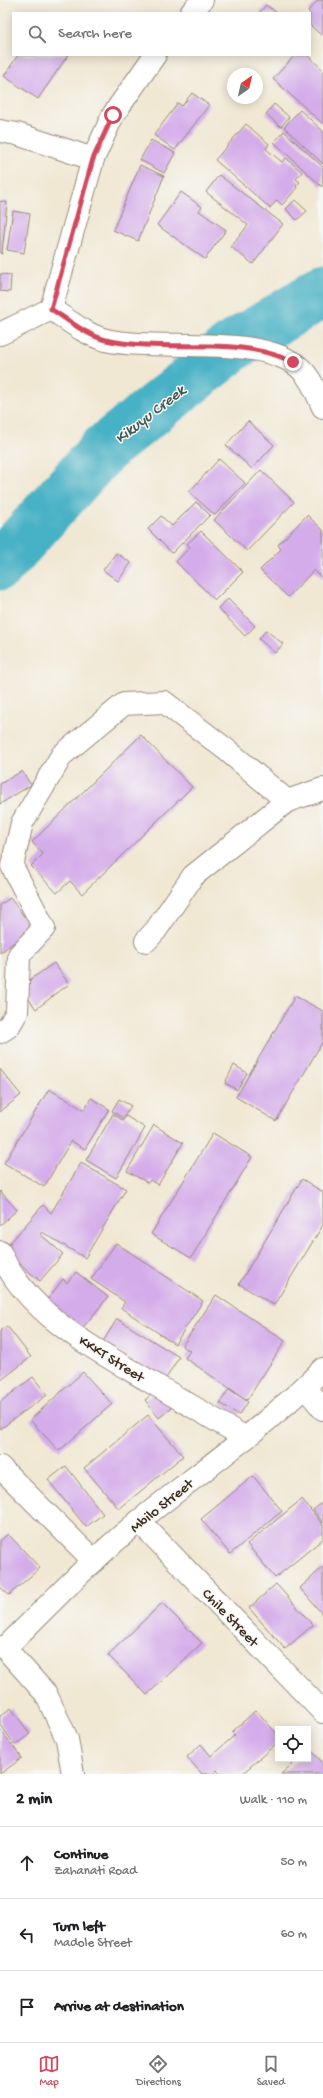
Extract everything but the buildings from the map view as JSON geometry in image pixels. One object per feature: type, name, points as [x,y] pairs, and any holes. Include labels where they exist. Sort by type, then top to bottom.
[{"type":"street","points":[[192,12],[202,0]]},
{"type":"street","points":[[0,334],[51,309],[93,159],[113,115],[155,56]]},
{"type":"street","points":[[0,131],[17,134],[93,159]]},
{"type":"street","points":[[51,309],[85,331],[105,339],[129,344],[234,346],[278,355],[293,362],[303,370],[310,380],[323,407]]},
{"type":"street","points":[[4,1029],[17,1012],[19,955],[44,928],[12,866],[22,823],[62,755],[124,704],[164,702],[228,750],[288,801]]},
{"type":"street","points":[[146,941],[156,930],[193,876],[288,801],[323,789]]},
{"type":"street","name":"KKKT Street","points":[[1,1257],[21,1287],[45,1312],[76,1336],[105,1356],[246,1438]]},
{"type":"street","name":"Mbilo Street","points":[[3,1648],[94,1561],[139,1521],[246,1438],[305,1387],[323,1369]]},
{"type":"street","points":[[305,1387],[323,1409]]},
{"type":"street","points":[[0,1467],[94,1561]]},
{"type":"street","name":"Chile Street","points":[[139,1521],[323,1712]]},
{"type":"street","points":[[3,1648],[46,1694],[67,1739],[73,1774]]},
{"type":"waterway","name":"Kikuyu Creek","points":[[0,565],[104,449],[233,346],[323,292]]},
{"type":"route","points":[[113,115],[93,159],[51,309],[85,331],[105,339],[129,344],[234,346],[278,355],[293,362]]}]
